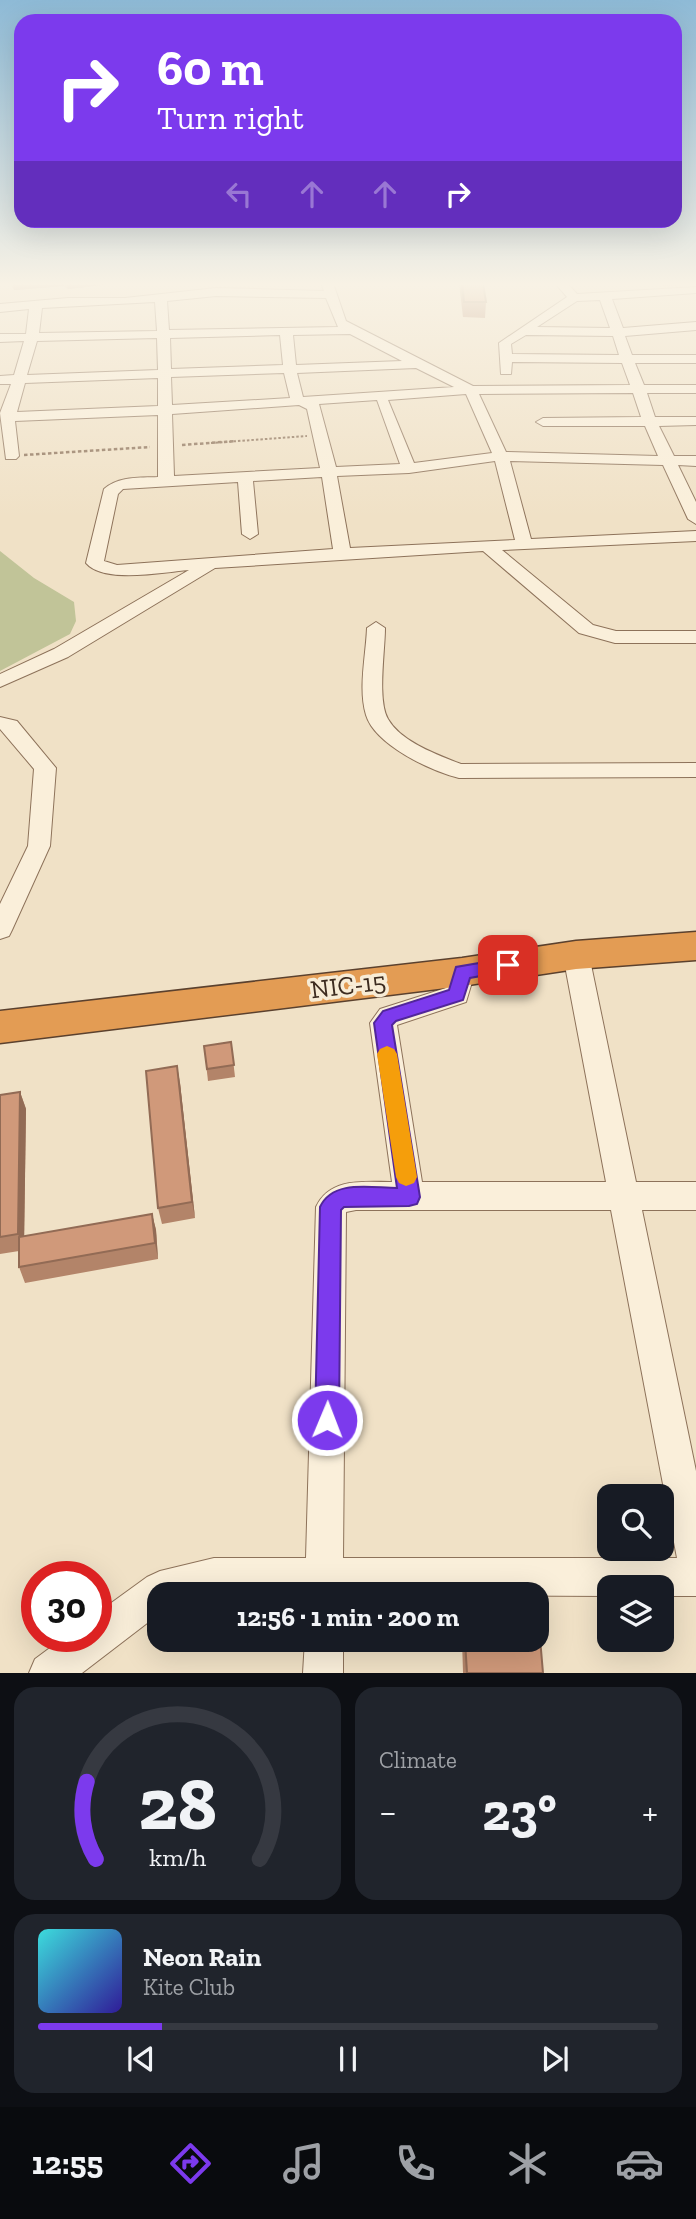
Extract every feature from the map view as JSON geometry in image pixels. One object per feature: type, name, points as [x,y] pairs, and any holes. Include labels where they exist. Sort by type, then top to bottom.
[{"type":"highway","name":"NIC-15","points":[[0,1027],[463,972],[576,955],[696,946]]},
{"type":"street","points":[[11,456],[4,417],[25,361]]},
{"type":"street","points":[[163,361],[166,480]]},
{"type":"street","points":[[289,361],[295,394],[301,402],[314,408],[329,471],[342,553]]},
{"type":"street","points":[[414,361],[471,390],[501,456],[525,546]]},
{"type":"street","points":[[506,389],[507,361]]},
{"type":"street","points":[[628,361],[650,422],[696,519]]},
{"type":"street","points":[[0,380],[418,363]]},
{"type":"street","points":[[4,417],[165,410],[471,390],[695,391]]},
{"type":"street","points":[[383,402],[409,468]]},
{"type":"street","points":[[543,422],[696,421]]},
{"type":"street","points":[[696,461],[501,456],[409,468],[245,475],[117,486],[110,492],[95,564],[117,570],[342,553],[696,536]]},
{"type":"street","points":[[245,475],[250,534]]},
{"type":"street","points":[[488,547],[586,629],[615,637],[696,637]]},
{"type":"street","points":[[0,681],[61,653],[210,565]]},
{"type":"street","points":[[376,628],[376,717],[383,731],[443,766],[459,771],[696,770]]},
{"type":"street","points":[[0,723],[10,725],[45,768],[38,846],[0,930]]},
{"type":"street","points":[[576,955],[696,1562]]},
{"type":"street","points":[[409,1197],[383,1023],[389,1016],[457,995],[463,972]]},
{"type":"street","points":[[324,1582],[331,1207],[336,1200],[344,1197],[696,1196]]},
{"type":"street","points":[[193,1582],[214,1577],[269,1582]]},
{"type":"street","points":[[510,1582],[696,1577]]},
{"type":"street","points":[[48,1673],[147,1600]]},
{"type":"street","points":[[323,1673],[324,1652]]},
{"type":"green space","points":[[0,551],[34,578],[74,602],[76,621],[70,634],[0,671]]},
{"type":"building","points":[[231,1042],[234,1065],[207,1069],[204,1046]]},
{"type":"building","points":[[177,1066],[192,1202],[158,1208],[146,1071]]},
{"type":"building","points":[[20,1092],[18,1234],[0,1237],[0,1095]]},
{"type":"building","points":[[152,1214],[155,1243],[19,1267],[19,1237]]},
{"type":"building","points":[[466,1652],[541,1652],[543,1673],[467,1673]]},
{"type":"slow traffic","points":[[387,1054],[406,1177]]},
{"type":"route","points":[[327,1420],[331,1207],[336,1200],[344,1197],[409,1197],[383,1023],[389,1016],[457,995],[463,972],[508,965]]}]
